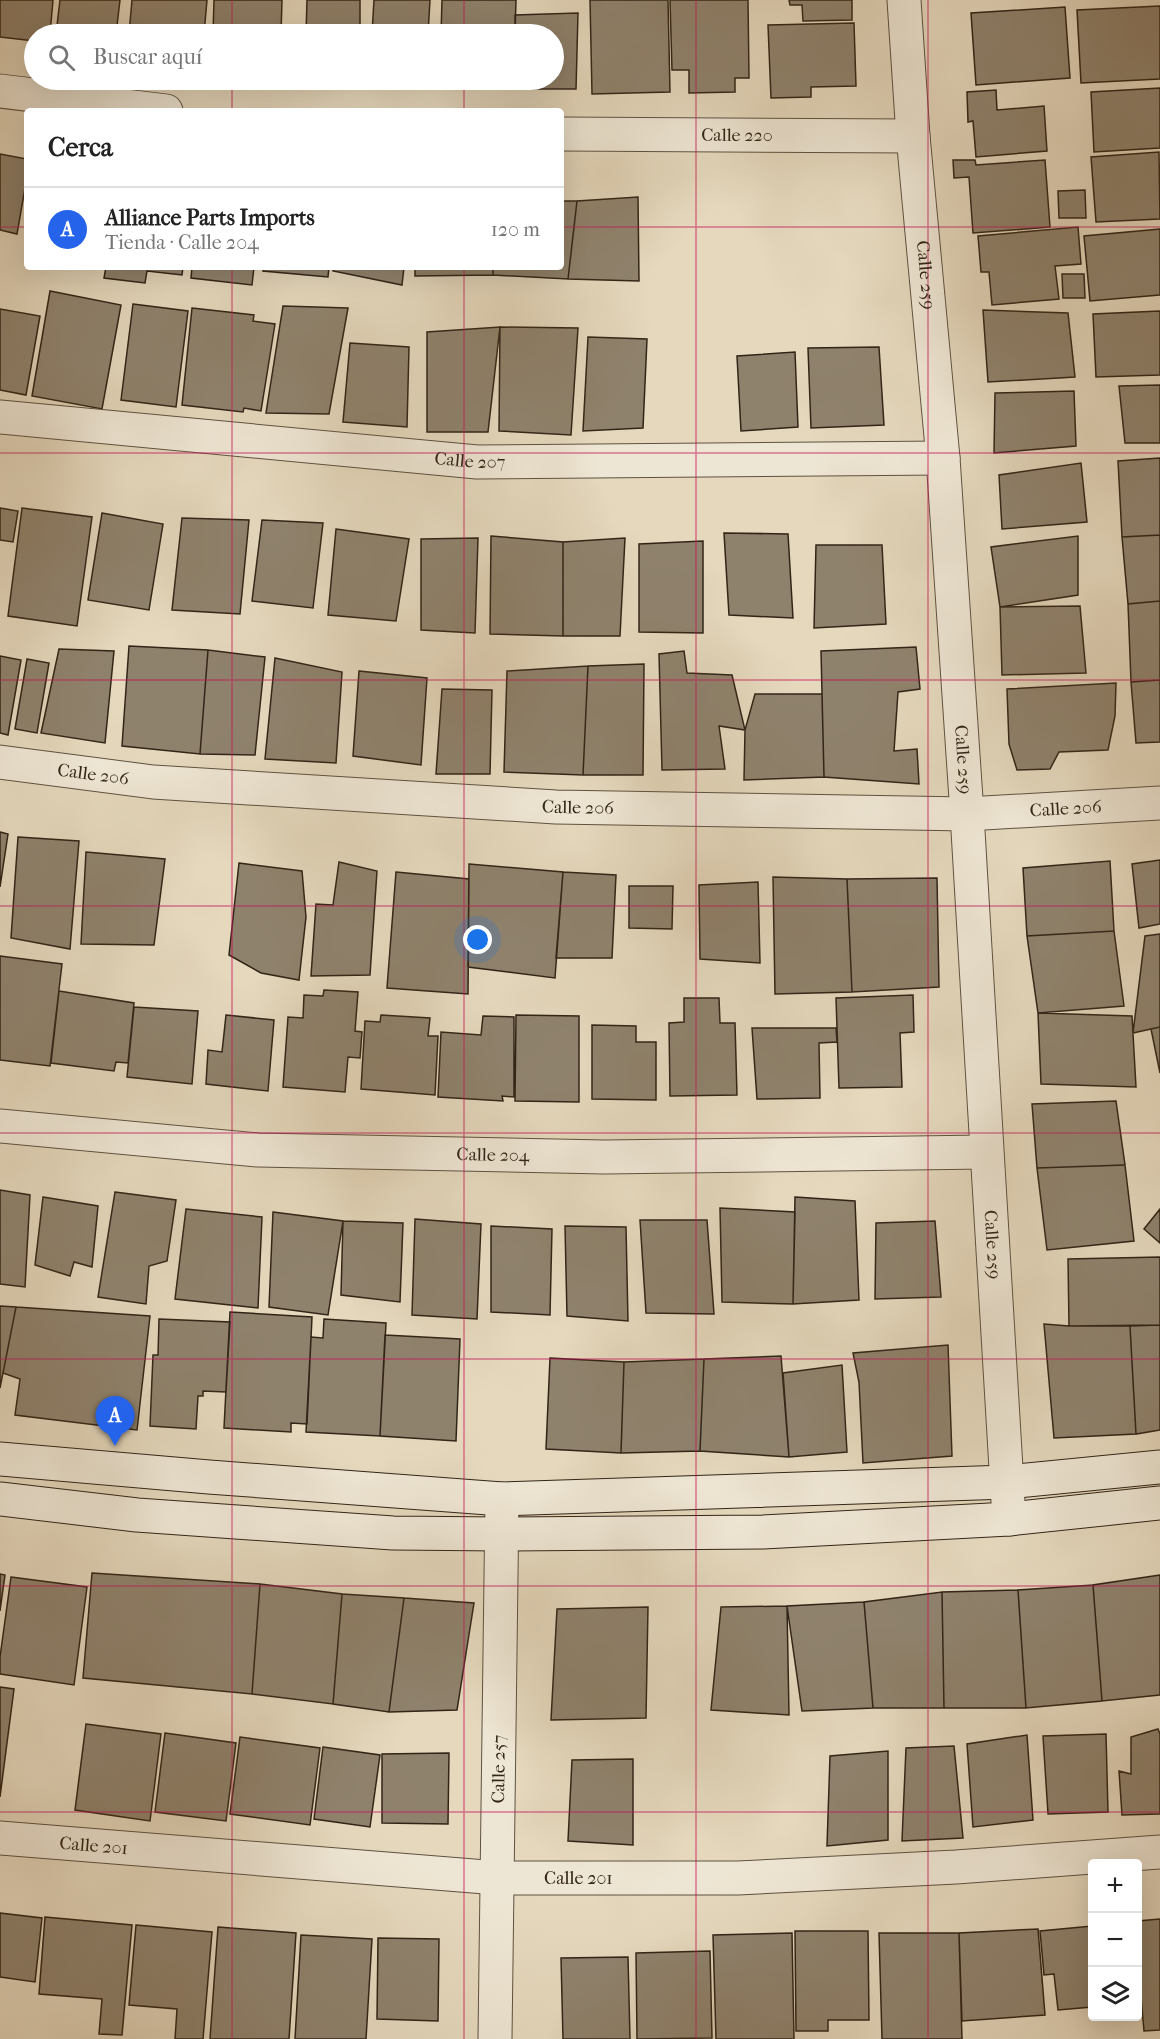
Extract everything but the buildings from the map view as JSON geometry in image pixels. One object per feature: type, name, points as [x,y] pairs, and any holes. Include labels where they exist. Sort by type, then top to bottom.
[{"type":"street","name":"Calle 259","points":[[904,0],[913,136],[943,458],[967,814],[1009,1519]]},
{"type":"street","points":[[0,91],[141,108]]},
{"type":"street","name":"Calle 220","points":[[564,134],[913,136]]},
{"type":"street","name":"Calle 207","points":[[0,417],[477,462],[943,458]]},
{"type":"street","name":"Calle 206","points":[[0,762],[153,782],[556,807],[967,814],[1160,803]]},
{"type":"street","name":"Calle 204","points":[[0,1126],[258,1150],[604,1157],[986,1152]]},
{"type":"street","points":[[0,1459],[502,1498],[1006,1482],[1160,1467]]},
{"type":"street","name":"Calle 257","points":[[495,2039],[502,1498]]},
{"type":"street","points":[[0,1499],[137,1515],[393,1533],[501,1534],[763,1533],[1009,1519],[1160,1503]]},
{"type":"street","name":"Calle 201","points":[[0,1838],[498,1878],[738,1878],[956,1868],[1160,1852]]},
{"type":"place","name":"Alliance Parts Imports","points":[[115,1446]]}]
